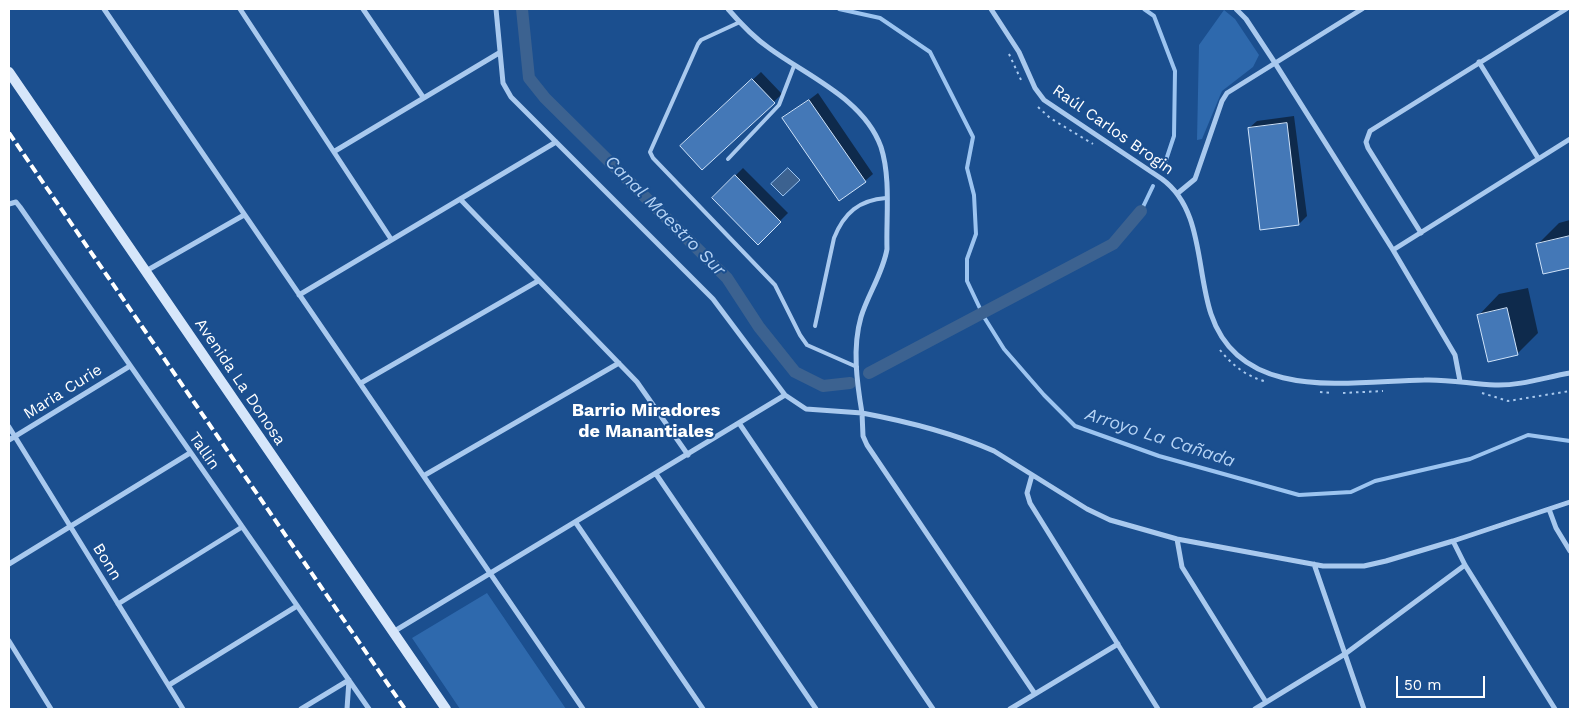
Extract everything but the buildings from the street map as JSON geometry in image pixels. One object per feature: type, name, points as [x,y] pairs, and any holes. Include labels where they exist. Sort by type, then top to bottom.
[{"type":"main road","name":"Avenida La Donosa","points":[[9,72],[446,709]]},
{"type":"street","points":[[104,9],[244,216],[425,475],[583,709]]},
{"type":"street","points":[[240,9],[391,239]]},
{"type":"street","points":[[363,9],[423,97]]},
{"type":"street","points":[[496,9],[499,53],[506,91],[713,299],[785,395],[806,409],[887,418],[978,444],[1096,514],[1177,539],[1314,564],[1364,566],[1453,542],[1570,502]]},
{"type":"street","points":[[728,9],[756,39],[845,100],[863,115],[873,131],[885,164],[887,249],[885,262],[861,317],[857,332],[857,367],[863,436],[867,445],[1034,694]]},
{"type":"street","name":"Raúl Carlos Brogin","points":[[991,9],[1019,52],[1035,88],[1044,100],[1162,178],[1178,193]]},
{"type":"street","points":[[1236,9],[1246,19],[1275,62],[1393,250],[1455,355],[1460,381]]},
{"type":"street","points":[[1362,9],[1275,62],[1227,94],[1222,101],[1195,179],[1178,193],[1190,216],[1206,300],[1212,317],[1232,350],[1250,365],[1268,374],[1321,384],[1425,380],[1495,385],[1570,373]]},
{"type":"street","points":[[1421,233],[1368,148],[1367,136],[1370,131],[1566,9]]},
{"type":"street","points":[[335,151],[499,53]]},
{"type":"street","points":[[1479,62],[1538,158]]},
{"type":"street","points":[[1393,250],[1570,139]]},
{"type":"street","points":[[299,295],[556,142]]},
{"type":"street","points":[[460,199],[647,395],[688,455]]},
{"type":"street","name":"Tallin","points":[[9,204],[16,202],[20,207],[369,709]]},
{"type":"street","points":[[146,272],[244,216]]},
{"type":"street","points":[[362,383],[538,281]]},
{"type":"street","points":[[425,475],[618,363]]},
{"type":"street","name":"Maria Curie","points":[[9,440],[130,366]]},
{"type":"street","points":[[393,632],[492,574],[785,395]]},
{"type":"street","points":[[739,423],[933,709]]},
{"type":"street","name":"Bonn","points":[[9,428],[183,709]]},
{"type":"street","points":[[9,564],[190,452]]},
{"type":"street","points":[[656,474],[816,709]]},
{"type":"street","points":[[1032,475],[1028,494],[1030,502],[1158,709]]},
{"type":"street","points":[[1548,509],[1556,528],[1570,551]]},
{"type":"street","points":[[576,523],[703,709]]},
{"type":"street","points":[[118,604],[242,527]]},
{"type":"street","points":[[1177,539],[1182,567],[1266,702]]},
{"type":"street","points":[[1453,542],[1465,565],[1555,709]]},
{"type":"street","points":[[1314,564],[1364,709]]},
{"type":"street","points":[[1255,709],[1345,654],[1465,565]]},
{"type":"street","points":[[168,685],[298,606]]},
{"type":"street","points":[[9,641],[51,709]]},
{"type":"street","points":[[1010,709],[1118,644]]},
{"type":"street","points":[[300,709],[349,680]]},
{"type":"street","points":[[347,709],[349,680]]},
{"type":"lane","points":[[740,22],[702,40],[698,44],[650,152],[653,158],[775,285],[803,341],[857,367]]},
{"type":"lane","points":[[728,159],[779,104],[794,66]]},
{"type":"lane","points":[[815,326],[834,238],[839,226],[848,212],[862,203],[886,198]]},
{"type":"path","points":[[1006,48],[1023,85]]},
{"type":"path","points":[[1036,105],[1050,118],[1099,148]]},
{"type":"path","points":[[1216,343],[1230,363],[1255,379],[1272,383]]},
{"type":"path","points":[[1317,392],[1384,391]]},
{"type":"path","points":[[1475,392],[1508,401],[1570,391]]},
{"type":"shaded area","points":[[1224,10],[1235,19],[1259,55],[1253,67],[1222,91],[1202,139],[1197,140],[1199,45]]},
{"type":"shaded area","points":[[788,168],[800,180],[783,196],[771,184]]},
{"type":"shaded area","points":[[487,593],[566,709],[460,709],[412,638]]},
{"type":"waterway","name":"Canal Maestro Sur","points":[[522,9],[529,78],[545,98],[727,278],[759,327],[795,372],[823,386],[850,383]]},
{"type":"waterway","name":"Arroyo La Cañada","points":[[839,9],[880,18],[930,52],[973,137],[967,168],[974,195],[976,234],[967,259],[967,281],[984,317],[1004,349],[1044,395],[1075,426],[1159,456],[1299,495],[1351,492],[1375,481],[1470,459],[1528,435],[1570,441]]},
{"type":"waterway","name":"Canal Maestro Sur","points":[[1144,9],[1154,16],[1175,71],[1174,136],[1163,169]]},
{"type":"waterway","name":"Canal Maestro Sur","points":[[1141,211],[1153,186]]},
{"type":"waterway","name":"Canal Maestro Sur","points":[[869,373],[1113,244],[1141,211]]},
{"type":"railway","points":[[9,133],[405,709]]},
{"type":"district","name":"Barrio Miradores de Manantiales","points":[[646,421]]}]
